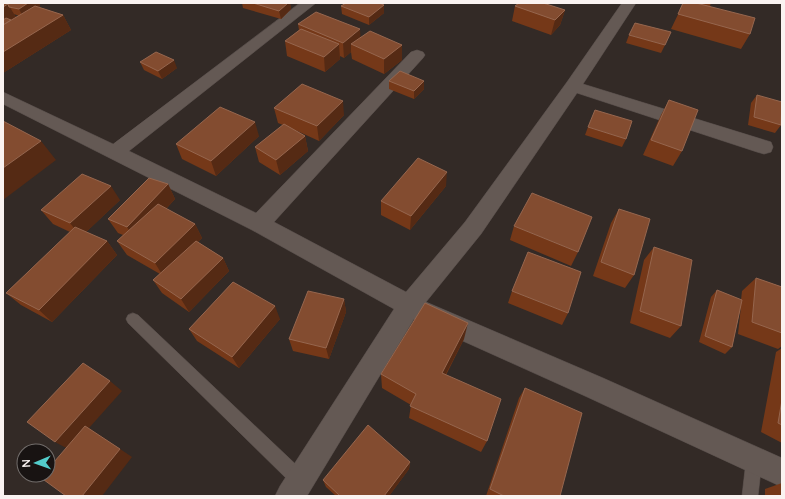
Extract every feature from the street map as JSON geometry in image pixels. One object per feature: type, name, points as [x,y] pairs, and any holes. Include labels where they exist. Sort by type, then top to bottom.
[{"type":"street","points":[[114,153],[309,3]]},
{"type":"street","points":[[295,488],[409,306],[473,228],[573,86],[629,3]]},
{"type":"street","points":[[259,224],[417,55]]},
{"type":"street","points":[[573,86],[764,147]]},
{"type":"street","points":[[3,97],[259,224],[409,306],[594,387],[782,473]]},
{"type":"lane","points":[[133,319],[295,488]]},
{"type":"lane","points":[[750,496],[754,460]]},
{"type":"building","points":[[3,3],[5,3],[8,4],[3,7]]},
{"type":"building","points":[[5,3],[28,3],[19,9],[9,7],[8,4]]},
{"type":"building","points":[[253,3],[288,3],[279,11]]},
{"type":"building","points":[[346,3],[379,3],[384,5],[369,17],[341,6]]},
{"type":"building","points":[[519,3],[543,3],[565,10],[555,20],[515,6]]},
{"type":"building","points":[[683,3],[696,3],[755,18],[750,34],[678,14]]},
{"type":"building","points":[[35,6],[63,15],[3,52],[3,25]]},
{"type":"building","points":[[316,12],[360,29],[343,43],[298,24]]},
{"type":"building","points":[[6,18],[11,20],[3,25],[3,20]]},
{"type":"building","points":[[635,23],[671,32],[665,45],[629,35]]},
{"type":"building","points":[[301,29],[339,44],[324,57],[285,41]]},
{"type":"building","points":[[370,31],[402,45],[384,59],[351,44]]},
{"type":"building","points":[[156,52],[174,60],[158,71],[140,62]]},
{"type":"building","points":[[400,71],[424,81],[414,91],[389,81]]},
{"type":"building","points":[[302,84],[343,101],[317,126],[274,108]]},
{"type":"building","points":[[757,95],[782,102],[781,125],[754,117]]},
{"type":"building","points":[[669,100],[698,110],[682,151],[651,140]]},
{"type":"building","points":[[220,107],[255,122],[211,161],[176,144]]},
{"type":"building","points":[[595,110],[632,121],[626,139],[588,127]]},
{"type":"building","points":[[3,121],[41,141],[3,168]]},
{"type":"building","points":[[284,124],[305,136],[276,160],[255,147]]},
{"type":"building","points":[[418,158],[447,172],[411,216],[381,201]]},
{"type":"building","points":[[82,174],[111,186],[70,223],[41,210]]},
{"type":"building","points":[[149,178],[168,184],[127,227],[108,219]]},
{"type":"building","points":[[532,193],[592,217],[578,252],[514,226]]},
{"type":"building","points":[[158,204],[195,224],[155,263],[117,241]]},
{"type":"building","points":[[619,209],[650,219],[634,275],[601,262]]},
{"type":"building","points":[[75,227],[107,241],[39,310],[6,293]]},
{"type":"building","points":[[196,241],[223,258],[181,299],[153,280]]},
{"type":"building","points":[[654,247],[692,260],[681,326],[640,311]]},
{"type":"building","points":[[528,252],[581,272],[568,313],[512,291]]},
{"type":"building","points":[[756,278],[782,287],[782,333],[752,322]]},
{"type":"building","points":[[233,282],[275,306],[232,357],[189,329]]},
{"type":"building","points":[[717,290],[742,300],[732,347],[705,336]]},
{"type":"building","points":[[308,291],[344,299],[326,348],[289,339]]},
{"type":"building","points":[[425,303],[468,323],[442,373],[501,399],[487,441],[410,406],[416,394],[381,374]]},
{"type":"building","points":[[83,363],[110,381],[55,442],[27,422]]},
{"type":"building","points":[[525,388],[582,413],[560,496],[504,496],[490,489]]},
{"type":"building","points":[[782,400],[782,425],[778,423]]},
{"type":"building","points":[[368,425],[410,462],[384,496],[340,496],[323,480]]},
{"type":"building","points":[[85,426],[120,449],[82,496],[66,496],[48,483],[56,483],[56,460]]}]
